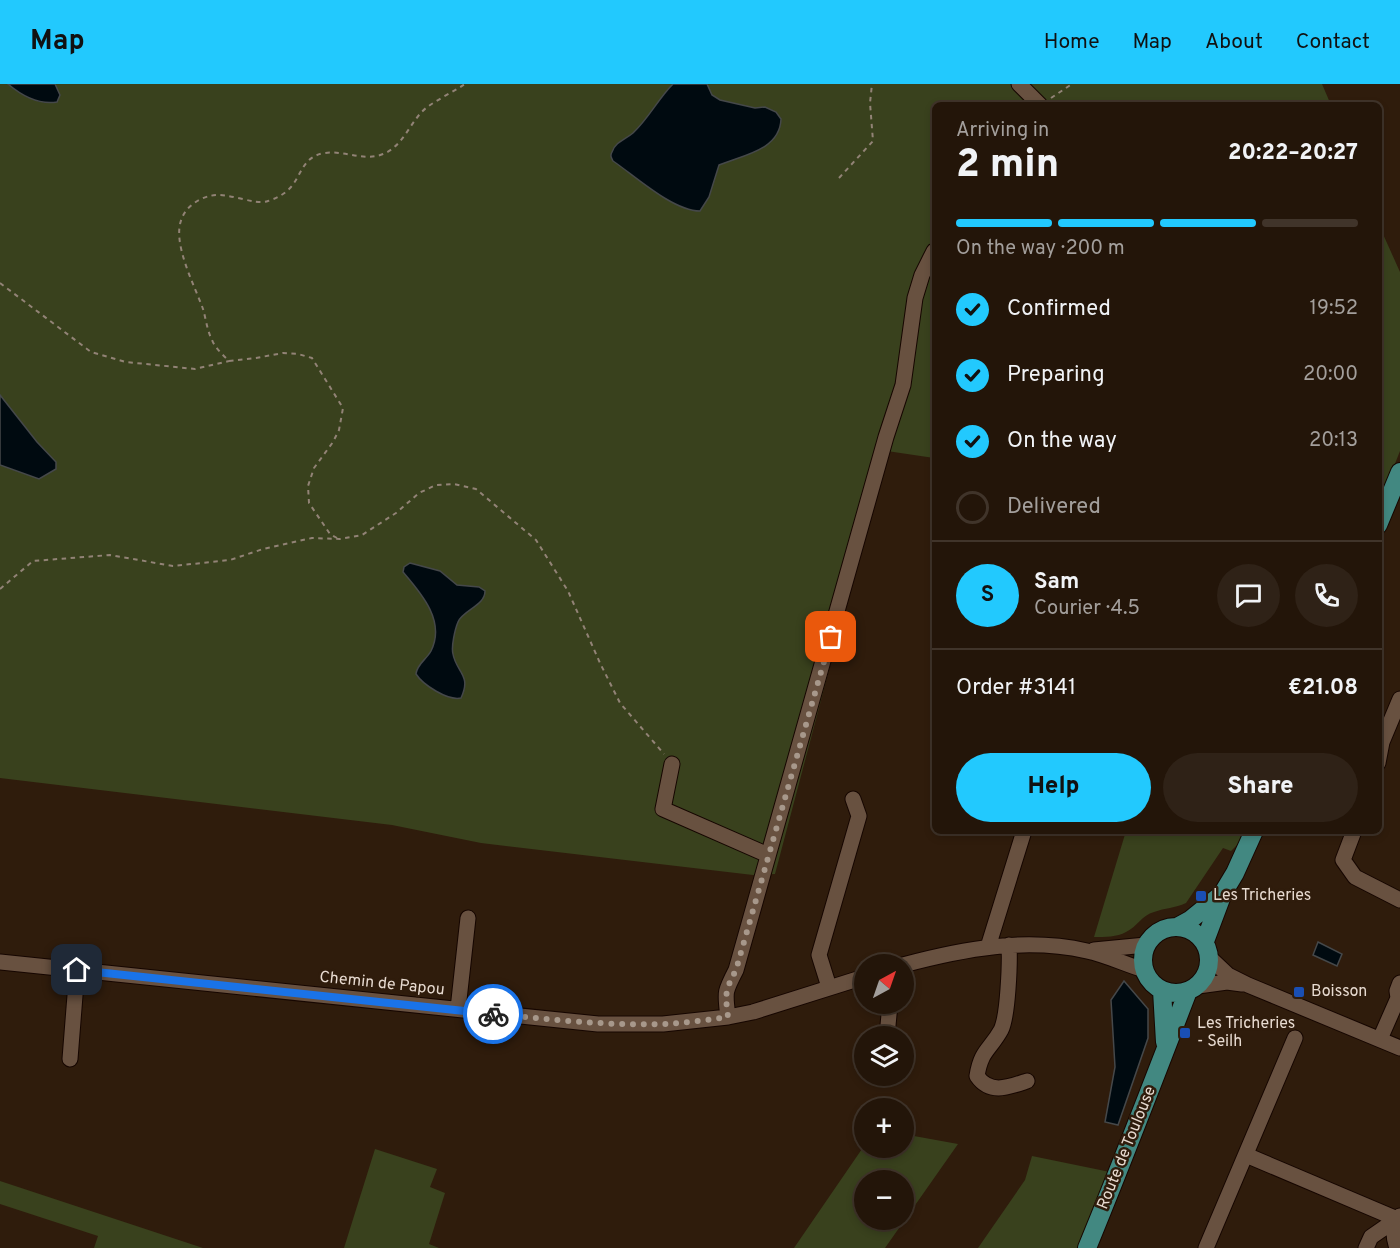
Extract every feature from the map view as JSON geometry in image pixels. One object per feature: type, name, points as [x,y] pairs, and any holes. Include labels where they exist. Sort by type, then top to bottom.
[{"type":"main road","points":[[1382,515],[1400,472]]},
{"type":"main road","points":[[1208,950],[1194,930],[1179,926],[1166,927],[1154,934],[1146,945],[1142,958],[1144,970],[1151,982],[1162,990],[1175,993],[1193,988],[1208,973],[1208,950],[1223,893],[1253,834]]},
{"type":"main road","points":[[1179,926],[1190,920],[1223,893]]},
{"type":"main road","name":"Route de Toulouse","points":[[1088,1248],[1153,1084],[1165,1047],[1193,988]]},
{"type":"main road","name":"Route de Toulouse","points":[[1162,990],[1165,1047]]},
{"type":"street","points":[[1019,84],[1037,102]]},
{"type":"street","points":[[728,1017],[724,1000],[727,987],[736,970],[886,437],[903,385],[915,298],[922,275],[932,255]]},
{"type":"street","points":[[1382,742],[1400,699]]},
{"type":"street","points":[[672,764],[663,809],[768,855]]},
{"type":"street","points":[[829,987],[819,955],[859,816],[853,799]]},
{"type":"street","points":[[988,947],[1023,834]]},
{"type":"street","points":[[1353,834],[1343,860],[1355,877],[1400,900]]},
{"type":"street","points":[[458,1009],[468,918]]},
{"type":"street","points":[[1009,945],[1008,981],[1002,1029],[980,1060],[978,1076],[982,1083],[992,1088],[1005,1088],[1026,1081]]},
{"type":"street","points":[[1088,951],[1146,945]]},
{"type":"street","points":[[914,962],[951,952],[988,947],[1049,946],[1088,951],[1144,970]]},
{"type":"street","points":[[1208,950],[1228,975],[1400,1048]]},
{"type":"street","name":"Chemin de Papou","points":[[0,962],[598,1024],[663,1024],[728,1017],[753,1012],[854,980]]},
{"type":"street","points":[[70,1059],[77,970]]},
{"type":"street","points":[[1193,988],[1227,982],[1248,985]]},
{"type":"street","points":[[1380,1039],[1398,998],[1397,991],[1400,983]]},
{"type":"street","points":[[1206,1248],[1295,1038]]},
{"type":"street","points":[[1246,1155],[1399,1217]]},
{"type":"street","points":[[1366,1248],[1371,1237],[1399,1217]]},
{"type":"street","points":[[1397,1248],[1392,1236],[1399,1217]]},
{"type":"path","points":[[229,361],[212,341],[204,311],[186,267],[179,237],[182,217],[195,202],[211,195],[231,196],[265,203],[282,195],[292,185],[300,169],[311,158],[323,153],[340,153],[368,158],[382,155],[394,149],[425,108],[465,84]]},
{"type":"path","points":[[839,178],[873,141],[870,103],[872,84]]},
{"type":"path","points":[[1045,102],[1072,84]]},
{"type":"path","points":[[0,283],[91,352],[126,362],[195,369],[284,352],[312,358],[343,408],[339,430],[314,468],[308,486],[309,503],[330,534],[340,539]]},
{"type":"path","points":[[0,589],[33,561],[110,555],[173,566],[230,560],[263,549],[312,538],[340,539],[362,535],[396,513],[419,493],[436,485],[454,484],[476,489],[536,540],[568,591],[620,703],[672,764]]},
{"type":"green space","points":[[0,84],[1322,84],[1330,102],[932,102],[932,458],[887,451],[775,874],[753,875],[481,843],[392,825],[0,778]]},
{"type":"green space","points":[[1382,232],[1400,272],[1400,451],[1382,496]]},
{"type":"green space","points":[[1125,834],[1246,834],[1231,851],[1223,848],[1186,903],[1150,914],[1122,934],[1094,937]]},
{"type":"green space","points":[[914,1136],[958,1144],[914,1207],[914,1170],[854,1170],[854,1230],[898,1230],[885,1248],[794,1248],[856,1158],[914,1158]]},
{"type":"green space","points":[[375,1149],[437,1169],[430,1187],[445,1193],[429,1244],[439,1248],[344,1248]]},
{"type":"green space","points":[[1032,1156],[1110,1172],[1079,1248],[978,1248],[1025,1180]]},
{"type":"green space","points":[[0,1181],[203,1248],[94,1248],[98,1236],[0,1204]]},
{"type":"shaded area","points":[[8,84],[55,84],[60,95],[57,102],[37,101]]},
{"type":"shaded area","points":[[673,84],[707,84],[712,95],[720,100],[755,108],[765,107],[776,112],[781,119],[779,129],[767,145],[719,165],[709,197],[700,211],[666,199],[613,161],[611,156],[613,149],[639,127]]},
{"type":"shaded area","points":[[0,395],[56,462],[56,469],[39,479],[0,465]]},
{"type":"shaded area","points":[[410,563],[440,571],[457,585],[479,587],[485,591],[478,604],[464,614],[458,622],[455,633],[453,654],[465,684],[461,698],[449,697],[436,691],[416,674],[418,667],[431,651],[435,640],[435,629],[424,598],[403,572],[404,567]]},
{"type":"shaded area","points":[[1318,942],[1342,954],[1337,966],[1313,955]]},
{"type":"shaded area","points":[[1124,981],[1148,1009],[1148,1038],[1118,1125],[1105,1122],[1115,1067],[1111,1000]]},
{"type":"way so far","points":[[493,1014],[598,1024],[663,1024],[728,1017],[724,1000],[727,987],[736,970],[831,637]]},
{"type":"place","name":"Les Tricheries","points":[[1201,896]]},
{"type":"place","name":"Boisson","points":[[1299,992]]},
{"type":"place","name":"Les Tricheries - Seilh","points":[[1185,1033]]},
{"type":"route","points":[[77,970],[493,1014]]}]
